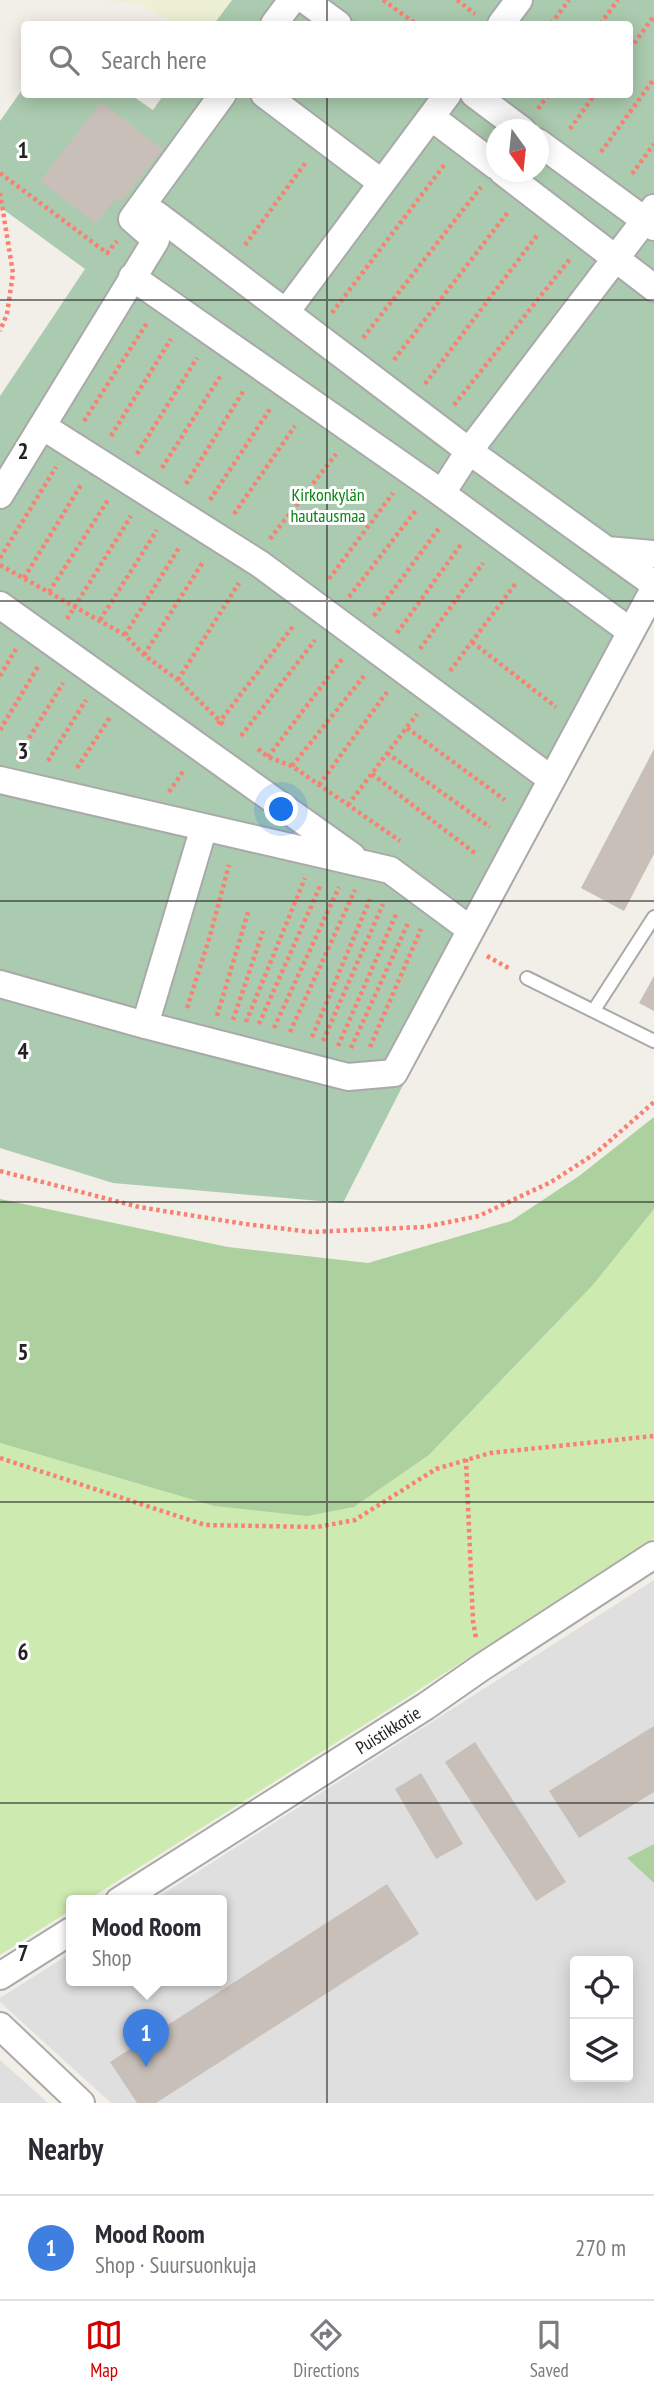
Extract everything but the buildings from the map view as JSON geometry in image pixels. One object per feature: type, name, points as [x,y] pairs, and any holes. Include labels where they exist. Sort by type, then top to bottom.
[{"type":"street","points":[[276,21],[292,0]]},
{"type":"street","points":[[305,0],[334,21]]},
{"type":"street","points":[[502,21],[519,0]]},
{"type":"street","points":[[132,219],[220,98]]},
{"type":"street","points":[[269,98],[382,183]]},
{"type":"street","points":[[479,98],[507,119]]},
{"type":"street","points":[[286,312],[439,102],[463,141],[486,163]]},
{"type":"street","points":[[442,493],[469,451],[616,258],[651,218],[615,198],[549,150]]},
{"type":"street","points":[[514,182],[654,288]]},
{"type":"street","points":[[0,984],[145,1025],[281,1059],[394,1073],[654,587],[156,214],[132,219]]},
{"type":"street","points":[[0,495],[156,240],[132,219]]},
{"type":"street","points":[[132,276],[442,493],[630,631]]},
{"type":"street","points":[[42,426],[254,560],[551,779]]},
{"type":"street","points":[[605,550],[654,554]]},
{"type":"street","points":[[0,605],[362,863]]},
{"type":"street","points":[[1,780],[390,870],[468,937]]},
{"type":"street","points":[[145,1025],[204,827]]},
{"type":"street","name":"Puistikkotie","points":[[128,1895],[426,1706],[654,1555]]},
{"type":"street","points":[[0,1976],[66,1934]]},
{"type":"street","points":[[0,2026],[81,2103]]},
{"type":"lane","points":[[594,1010],[654,917]]},
{"type":"lane","points":[[527,978],[654,1041]]},
{"type":"path","points":[[383,0],[412,21]]},
{"type":"path","points":[[553,21],[569,0]]},
{"type":"path","points":[[602,21],[618,0]]},
{"type":"path","points":[[633,44],[654,16]]},
{"type":"path","points":[[584,175],[654,79]]},
{"type":"path","points":[[549,143],[591,98]]},
{"type":"path","points":[[228,269],[323,138]]},
{"type":"path","points":[[316,335],[463,141]]},
{"type":"path","points":[[615,198],[654,144]]},
{"type":"path","points":[[0,173],[107,253],[132,219]]},
{"type":"path","points":[[347,358],[488,182]]},
{"type":"path","points":[[378,382],[526,189]]},
{"type":"path","points":[[0,193],[13,273],[7,314],[0,331]]},
{"type":"path","points":[[409,405],[555,211]]},
{"type":"path","points":[[437,426],[588,236]]},
{"type":"path","points":[[0,558],[163,298]]},
{"type":"path","points":[[24,578],[186,315]]},
{"type":"path","points":[[50,592],[213,333]]},
{"type":"path","points":[[75,607],[237,350]]},
{"type":"path","points":[[100,620],[259,366]]},
{"type":"path","points":[[125,635],[286,384]]},
{"type":"path","points":[[144,655],[218,537],[311,402]]},
{"type":"path","points":[[178,680],[254,560],[354,432]]},
{"type":"path","points":[[292,766],[383,653],[479,520]]},
{"type":"path","points":[[348,805],[533,559]]},
{"type":"path","points":[[0,565],[125,635],[144,655],[178,680],[228,729]]},
{"type":"path","points":[[0,730],[52,642]]},
{"type":"path","points":[[472,642],[556,707]]},
{"type":"path","points":[[0,676],[17,648]]},
{"type":"path","points":[[1,780],[66,679]]},
{"type":"path","points":[[32,787],[90,694]]},
{"type":"path","points":[[60,794],[115,709]]},
{"type":"path","points":[[407,728],[505,800]]},
{"type":"path","points":[[237,735],[245,741]]},
{"type":"path","points":[[152,815],[200,748]]},
{"type":"path","points":[[257,749],[268,757],[292,766],[404,844]]},
{"type":"path","points":[[387,753],[490,827]]},
{"type":"path","points":[[372,774],[476,854]]},
{"type":"path","points":[[179,1033],[229,865]]},
{"type":"path","points":[[281,1059],[305,877]]},
{"type":"path","points":[[281,1059],[341,883]]},
{"type":"path","points":[[281,1059],[321,884]]},
{"type":"path","points":[[281,1059],[356,890]]},
{"type":"path","points":[[281,1059],[370,900]]},
{"type":"path","points":[[281,1059],[383,904]]},
{"type":"path","points":[[249,909],[281,1059]]},
{"type":"path","points":[[281,1059],[397,912]]},
{"type":"path","points":[[281,1059],[409,921]]},
{"type":"path","points":[[281,1059],[421,929]]},
{"type":"path","points":[[263,931],[281,1059]]},
{"type":"path","points":[[468,937],[527,978]]},
{"type":"path","points":[[0,1171],[139,1207],[246,1224],[311,1232],[424,1227],[479,1216],[551,1182],[596,1153],[654,1102]]},
{"type":"path","points":[[0,1458],[205,1525],[317,1527],[355,1520],[436,1469],[466,1459],[490,1453],[654,1436]]},
{"type":"path","points":[[466,1459],[473,1621],[482,1667]]},
{"type":"shaded area","points":[[654,1580],[654,2103],[111,2103],[0,2002],[0,1998],[66,1956],[66,1986],[227,1986],[227,1895],[161,1895]]},
{"type":"shaded area","points":[[0,2060],[48,2103],[0,2103]]},
{"type":"green space","points":[[98,0],[232,0],[216,21],[171,21],[138,3]]},
{"type":"green space","name":"Kirkonkylän hautausmaa","points":[[232,0],[654,0],[654,596],[343,1203],[113,1183],[0,1148],[0,396],[85,269],[0,207],[0,121],[21,91],[21,98],[135,98],[153,110],[161,98],[633,98],[633,21],[216,21]]},
{"type":"green space","points":[[654,1117],[654,1209],[593,1285],[429,1455],[354,1507],[307,1516],[214,1506],[0,1443],[0,1199],[228,1247],[368,1263],[511,1221],[579,1176]]},
{"type":"green space","points":[[654,1209],[654,1538],[95,1895],[66,1895],[66,1913],[0,1955],[0,1443],[214,1506],[354,1507],[429,1455],[593,1285]]},
{"type":"green space","points":[[654,1844],[654,1883],[627,1858]]},
{"type":"place","name":"Mood Room","points":[[146,2067]]}]
